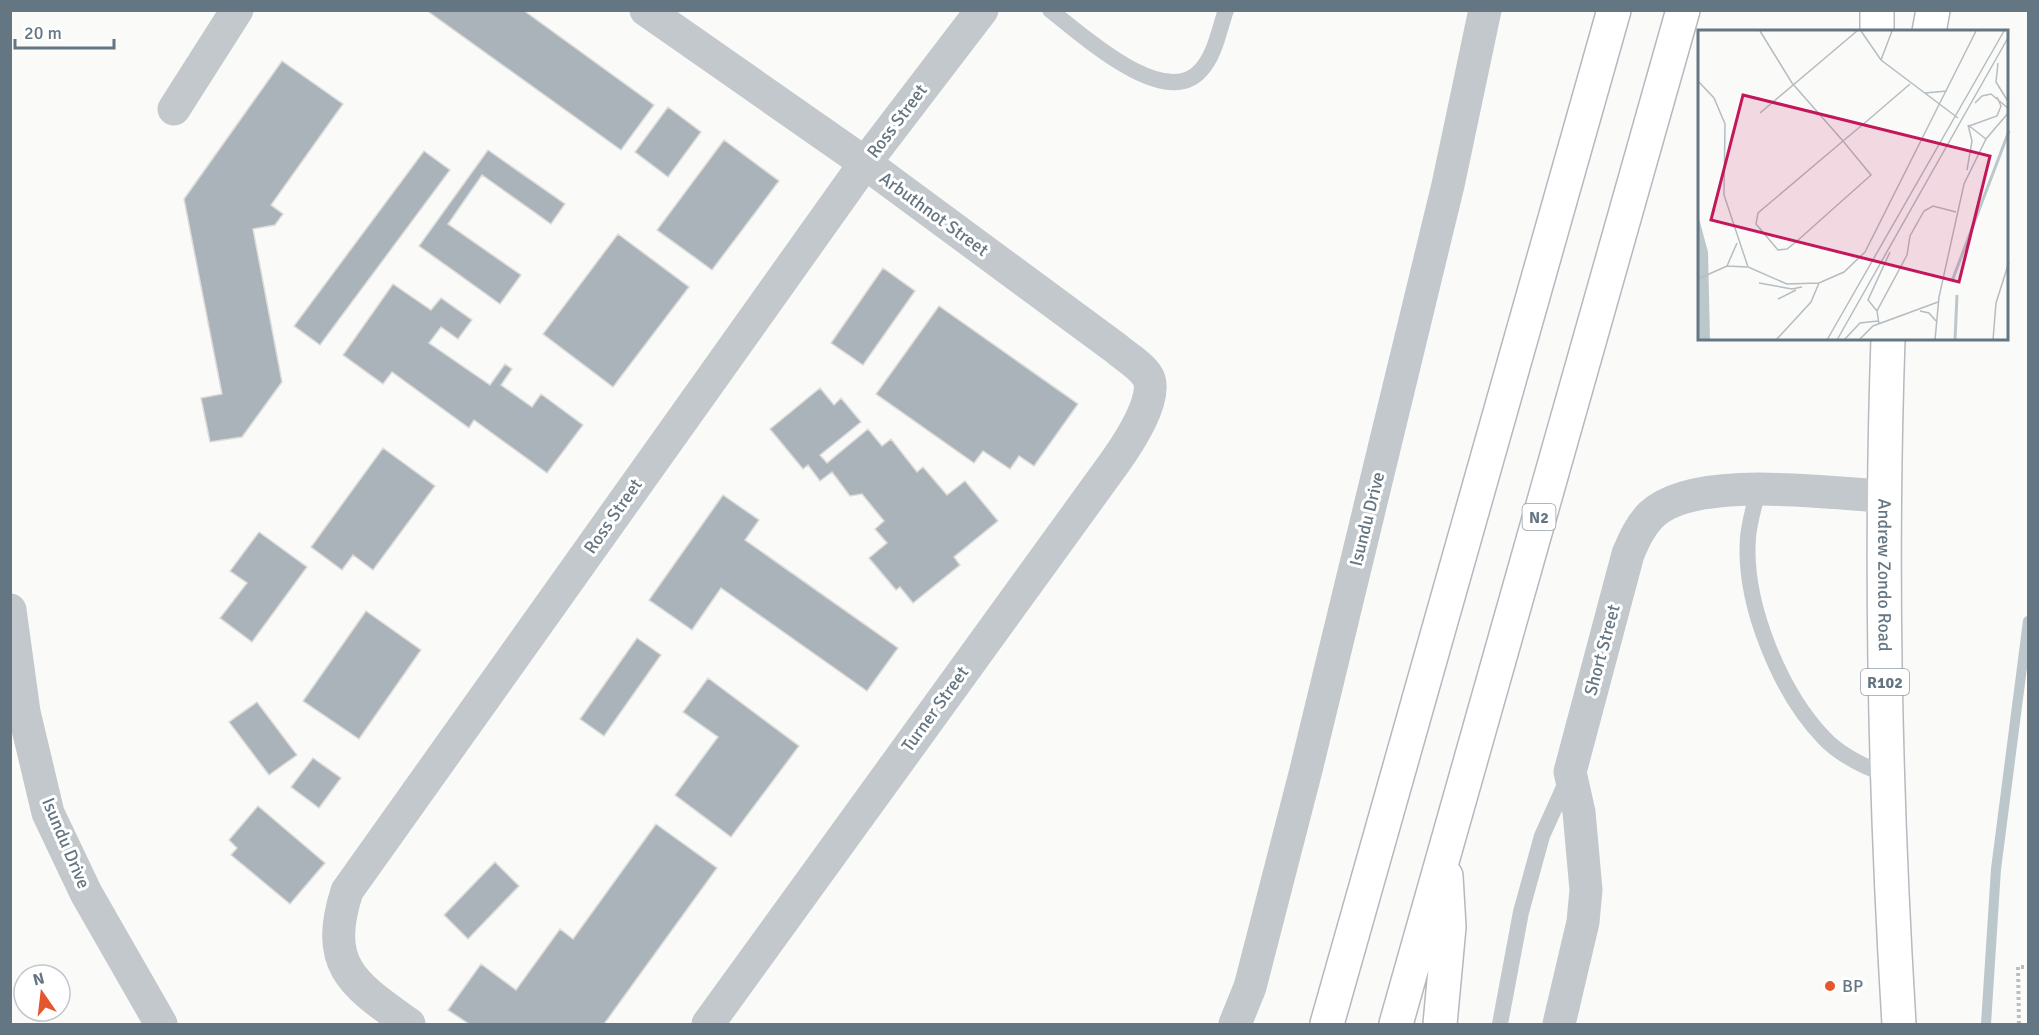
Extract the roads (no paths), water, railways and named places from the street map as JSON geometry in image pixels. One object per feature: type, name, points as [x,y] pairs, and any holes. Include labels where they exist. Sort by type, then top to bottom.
[{"type":"main road","points":[[1327,1024],[1614,10]]},
{"type":"main road","name":"N2","points":[[1396,1024],[1683,10]]},
{"type":"main road","points":[[1877,10],[1877,30]]},
{"type":"main road","points":[[1929,30],[1933,10]]},
{"type":"main road","name":"Andrew Zondo Road","points":[[1888,340],[1882,496],[1887,775],[1899,1024]]},
{"type":"main road","points":[[1440,1024],[1449,927],[1444,853]]},
{"type":"street","points":[[174,109],[237,10]]},
{"type":"street","name":"Arbuthnot Street","points":[[646,10],[865,163],[1117,349],[1149,378],[1150,389]]},
{"type":"street","name":"Ross Street","points":[[410,1024],[365,993],[351,978],[343,964],[338,930],[347,891],[865,163],[982,10]]},
{"type":"street","name":"Isundu Drive","points":[[1235,1024],[1250,987],[1306,770],[1448,185],[1485,10]]},
{"type":"street","name":"Turner Street","points":[[708,1024],[1120,455],[1141,419],[1150,389]]},
{"type":"street","name":"Short Street","points":[[1559,1024],[1583,922],[1586,890],[1579,812],[1570,772],[1628,554],[1642,526],[1652,514],[1678,498],[1693,494],[1758,489],[1882,496]]},
{"type":"street","name":"Isundu Drive","points":[[10,610],[24,712],[48,813],[86,893],[161,1024]]},
{"type":"lane","points":[[1050,10],[1132,70],[1149,78],[1175,81],[1195,76],[1206,64],[1226,10]]},
{"type":"lane","points":[[1758,489],[1748,538],[1749,577],[1762,632],[1789,687],[1826,740],[1859,763],[1887,775]]},
{"type":"lane","points":[[1500,1024],[1521,912],[1542,836],[1570,772]]},
{"type":"waterway","points":[[1986,1024],[1996,869],[2028,621]]},
{"type":"place","name":"BP","points":[[1830,986]]}]
